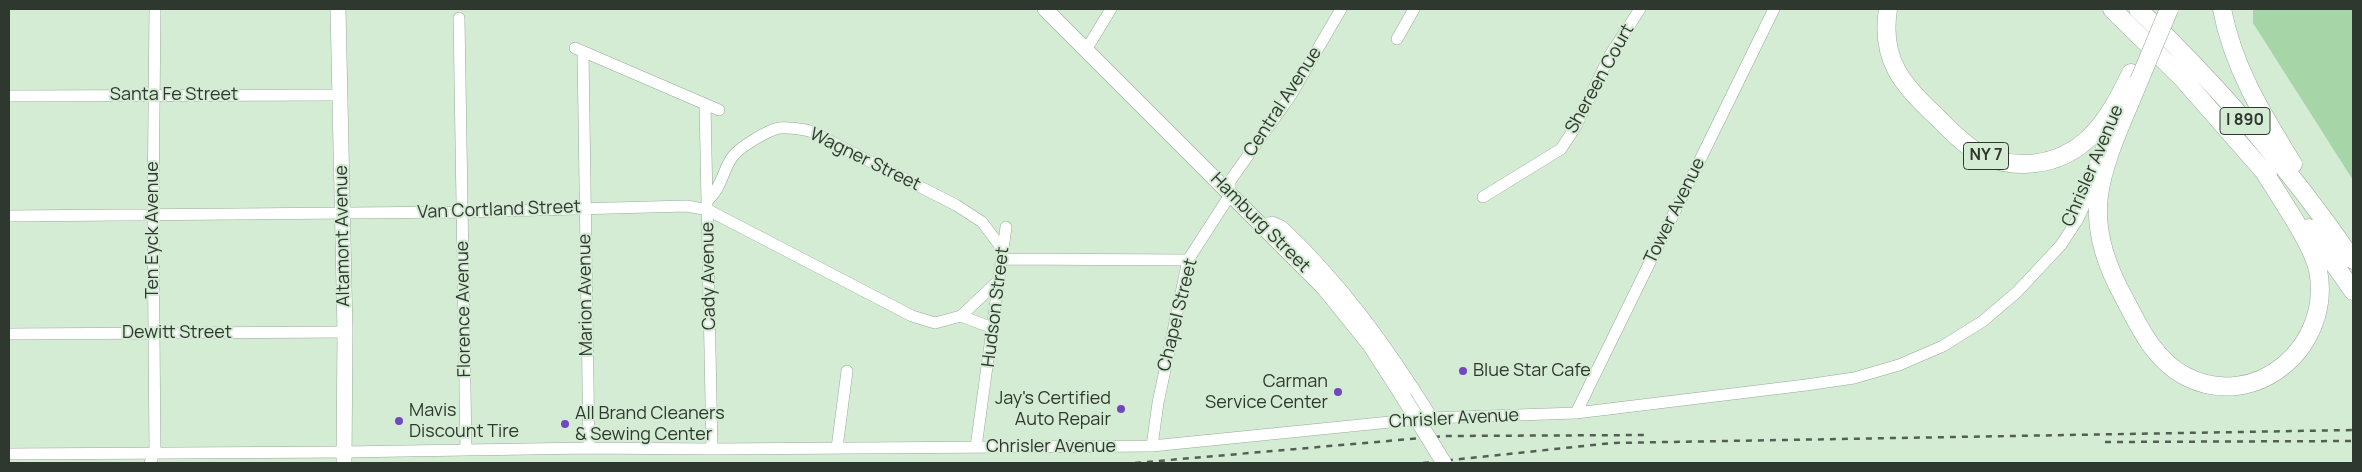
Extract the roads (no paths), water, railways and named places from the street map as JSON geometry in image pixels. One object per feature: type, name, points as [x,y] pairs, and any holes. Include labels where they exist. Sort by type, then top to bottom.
[{"type":"highway","name":"NY 7","points":[[1888,9],[1886,33],[1888,46],[1901,80],[1917,98],[1975,150],[1999,162],[2024,165],[2036,164],[2072,151],[2091,136],[2135,77],[2157,9]]},
{"type":"highway","name":"I 890","points":[[2112,9],[2183,79],[2262,168],[2353,291]]},
{"type":"highway","name":"I 890","points":[[2138,9],[2196,67],[2249,126],[2299,186],[2353,260]]},
{"type":"highway","points":[[2169,9],[2135,77],[2126,114],[2105,170],[2099,195],[2098,219],[2102,245],[2111,272],[2148,342],[2165,362],[2185,376],[2197,381],[2209,384],[2235,385],[2274,373],[2294,357],[2302,347],[2315,322],[2320,295],[2318,268],[2307,244],[2262,168]]},
{"type":"highway","points":[[2222,9],[2235,59],[2250,91],[2342,243]]},
{"type":"main road","name":"Altamont Avenue","points":[[338,9],[345,332],[344,458]]},
{"type":"main road","name":"Hamburg Street","points":[[1045,9],[1324,288],[1370,345],[1444,463]]},
{"type":"main road","points":[[1265,227],[1272,224],[1281,228],[1335,284],[1378,338],[1430,418]]},
{"type":"street","name":"Ten Eyck Avenue","points":[[153,458],[153,214],[156,9]]},
{"type":"street","points":[[1086,50],[1111,9]]},
{"type":"street","name":"Central Avenue","points":[[1230,195],[1230,181],[1291,96],[1340,9]]},
{"type":"street","points":[[1397,39],[1414,9]]},
{"type":"street","name":"Shereen Court","points":[[1483,197],[1561,149],[1576,126],[1610,54],[1640,9]]},
{"type":"street","name":"Tower Avenue","points":[[1576,413],[1774,9]]},
{"type":"street","name":"Florence Avenue","points":[[459,18],[466,450]]},
{"type":"street","name":"Marion Avenue","points":[[589,448],[579,50],[705,104]]},
{"type":"street","name":"Chrisler Avenue","points":[[2050,257],[2080,201],[2135,77]]},
{"type":"street","name":"Santa Fe Street","points":[[9,96],[154,94],[340,95]]},
{"type":"street","points":[[705,104],[719,110]]},
{"type":"street","name":"Cady Avenue","points":[[705,104],[712,449]]},
{"type":"street","name":"Chrisler Avenue","points":[[9,454],[153,458],[344,458],[466,450],[589,448],[1152,446],[1430,418],[1576,413],[1832,382],[1899,365],[1943,346],[1983,321],[2017,292],[2050,257],[2078,219],[2126,114]]},
{"type":"street","name":"Wagner Street","points":[[708,204],[733,156],[743,146],[778,128],[798,128],[810,131],[956,205],[982,222],[1003,254]]},
{"type":"street","name":"Chapel Street","points":[[1152,446],[1158,403],[1188,260],[1230,195]]},
{"type":"street","name":"Van Cortland Street","points":[[9,216],[463,212],[708,204],[912,316],[935,323],[961,316],[999,280]]},
{"type":"street","name":"Hudson Street","points":[[976,448],[1006,227]]},
{"type":"street","points":[[1003,254],[1188,260]]},
{"type":"street","points":[[961,316],[993,328]]},
{"type":"street","name":"Dewitt Street","points":[[9,334],[345,332]]},
{"type":"street","points":[[837,448],[847,371]]},
{"type":"railway","points":[[1423,463],[1612,443],[2353,430]]},
{"type":"railway","points":[[1135,463],[1445,436],[1649,435]]},
{"type":"railway","points":[[2105,442],[2353,441]]},
{"type":"place","name":"Blue Star Cafe","points":[[1463,371]]},
{"type":"place","name":"Carman Service Center","points":[[1338,392]]},
{"type":"place","name":"Jay's Certified Auto Repair","points":[[1121,409]]},
{"type":"place","name":"Mavis Discount Tire","points":[[399,421]]},
{"type":"place","name":"All Brand Cleaners & Sewing Center","points":[[565,424]]}]
